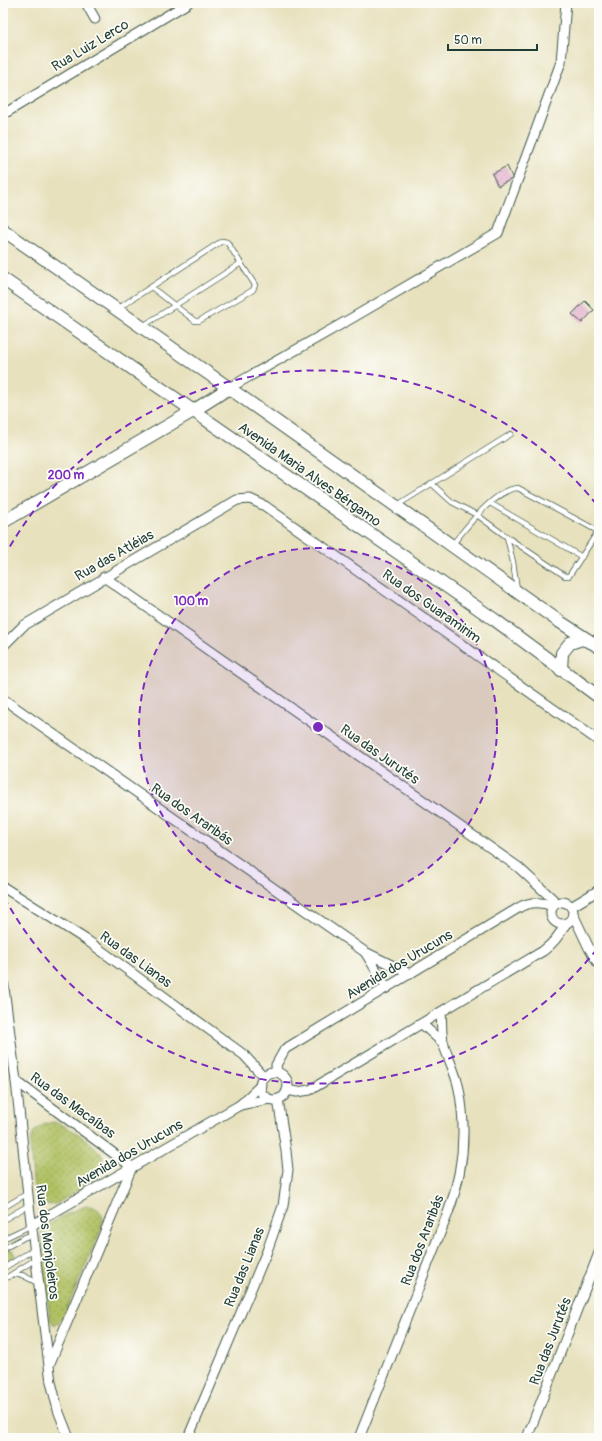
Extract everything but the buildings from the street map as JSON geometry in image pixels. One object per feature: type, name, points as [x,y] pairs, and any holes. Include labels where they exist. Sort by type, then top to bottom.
[{"type":"street","points":[[86,3],[95,19]]},
{"type":"street","name":"Rua Luiz Lerco","points":[[4,114],[188,3]]},
{"type":"street","points":[[3,522],[193,411],[229,388],[498,233],[561,62],[566,3]]},
{"type":"street","name":"Avenida Maria Alves Bérgamo","points":[[3,230],[557,620],[596,645]]},
{"type":"street","name":"Avenida Maria Alves Bérgamo","points":[[3,279],[489,615],[599,697]]},
{"type":"street","name":"Rua das Atléias","points":[[3,646],[23,626],[237,500],[246,498]]},
{"type":"street","name":"Rua dos Guaramirim","points":[[246,498],[265,506],[599,742]]},
{"type":"street","name":"Rua das Jurutés","points":[[104,577],[518,867],[555,904]]},
{"type":"street","points":[[561,670],[562,653],[570,643],[582,639],[596,645]]},
{"type":"street","name":"Rua dos Araribás","points":[[3,699],[365,952],[410,974]]},
{"type":"street","name":"Rua das Lianas","points":[[3,887],[88,941],[244,1056],[262,1081]]},
{"type":"street","points":[[287,1090],[297,1092],[310,1090],[543,951],[559,936],[566,923],[569,921],[572,911],[599,890]]},
{"type":"street","points":[[566,923],[559,923],[553,919],[551,912],[555,904],[566,902],[599,965]]},
{"type":"street","name":"Avenida dos Urucuns","points":[[277,1072],[276,1065],[285,1049],[523,906],[538,903],[555,904]]},
{"type":"street","name":"Rua dos Araribás","points":[[365,952],[387,988]]},
{"type":"street","name":"Rua dos Monjoleiros","points":[[3,980],[51,1382],[58,1410],[69,1438]]},
{"type":"street","name":"Rua dos Araribás","points":[[359,1438],[448,1213],[459,1180],[462,1163],[462,1107],[455,1073],[444,1044],[441,1012]]},
{"type":"street","name":"Rua dos Araribás","points":[[422,1024],[444,1044]]},
{"type":"street","points":[[272,1072],[277,1072],[287,1081],[287,1090],[282,1097],[274,1099],[263,1093],[262,1081],[272,1072]]},
{"type":"street","name":"Rua das Macaíbas","points":[[16,1081],[132,1167]]},
{"type":"street","name":"Avenida dos Urucuns","points":[[32,1225],[240,1105],[262,1081]]},
{"type":"street","name":"Avenida dos Urucuns","points":[[240,1105],[274,1099]]},
{"type":"street","name":"Rua das Lianas","points":[[188,1438],[267,1251],[283,1206],[288,1170],[286,1151],[274,1099]]},
{"type":"street","points":[[50,1364],[132,1167]]},
{"type":"street","name":"Rua das Jurutés","points":[[527,1438],[599,1253]]},
{"type":"lane","points":[[117,309],[222,241],[227,242],[255,285],[253,290],[199,321],[195,321],[151,287]]},
{"type":"lane","points":[[141,326],[241,264]]},
{"type":"lane","points":[[396,506],[511,434]]},
{"type":"lane","points":[[431,483],[452,502],[477,515],[565,576],[569,576],[597,533],[596,530],[518,488],[512,488],[504,492],[477,515],[452,545]]},
{"type":"lane","points":[[490,503],[582,557]]},
{"type":"lane","points":[[507,537],[513,562],[517,591]]},
{"type":"lane","points":[[3,1208],[28,1193]]},
{"type":"lane","points":[[3,1220],[29,1205]]},
{"type":"lane","points":[[3,1239],[32,1225]]},
{"type":"lane","points":[[3,1249],[24,1237],[33,1235]]},
{"type":"lane","points":[[4,1268],[34,1249]]},
{"type":"lane","points":[[3,1280],[36,1260]]},
{"type":"lane","points":[[8,1277],[19,1274],[39,1284]]},
{"type":"green space","points":[[54,1122],[73,1131],[94,1146],[102,1156],[103,1165],[97,1179],[56,1204],[48,1205],[37,1197],[34,1190],[30,1145],[32,1136],[37,1129],[44,1124]]},
{"type":"green space","points":[[87,1206],[98,1209],[103,1219],[102,1227],[62,1320],[54,1325],[50,1319],[40,1237],[42,1231],[56,1220]]},
{"type":"green space","points":[[7,1249],[12,1250],[15,1256],[3,1265],[3,1251]]}]
